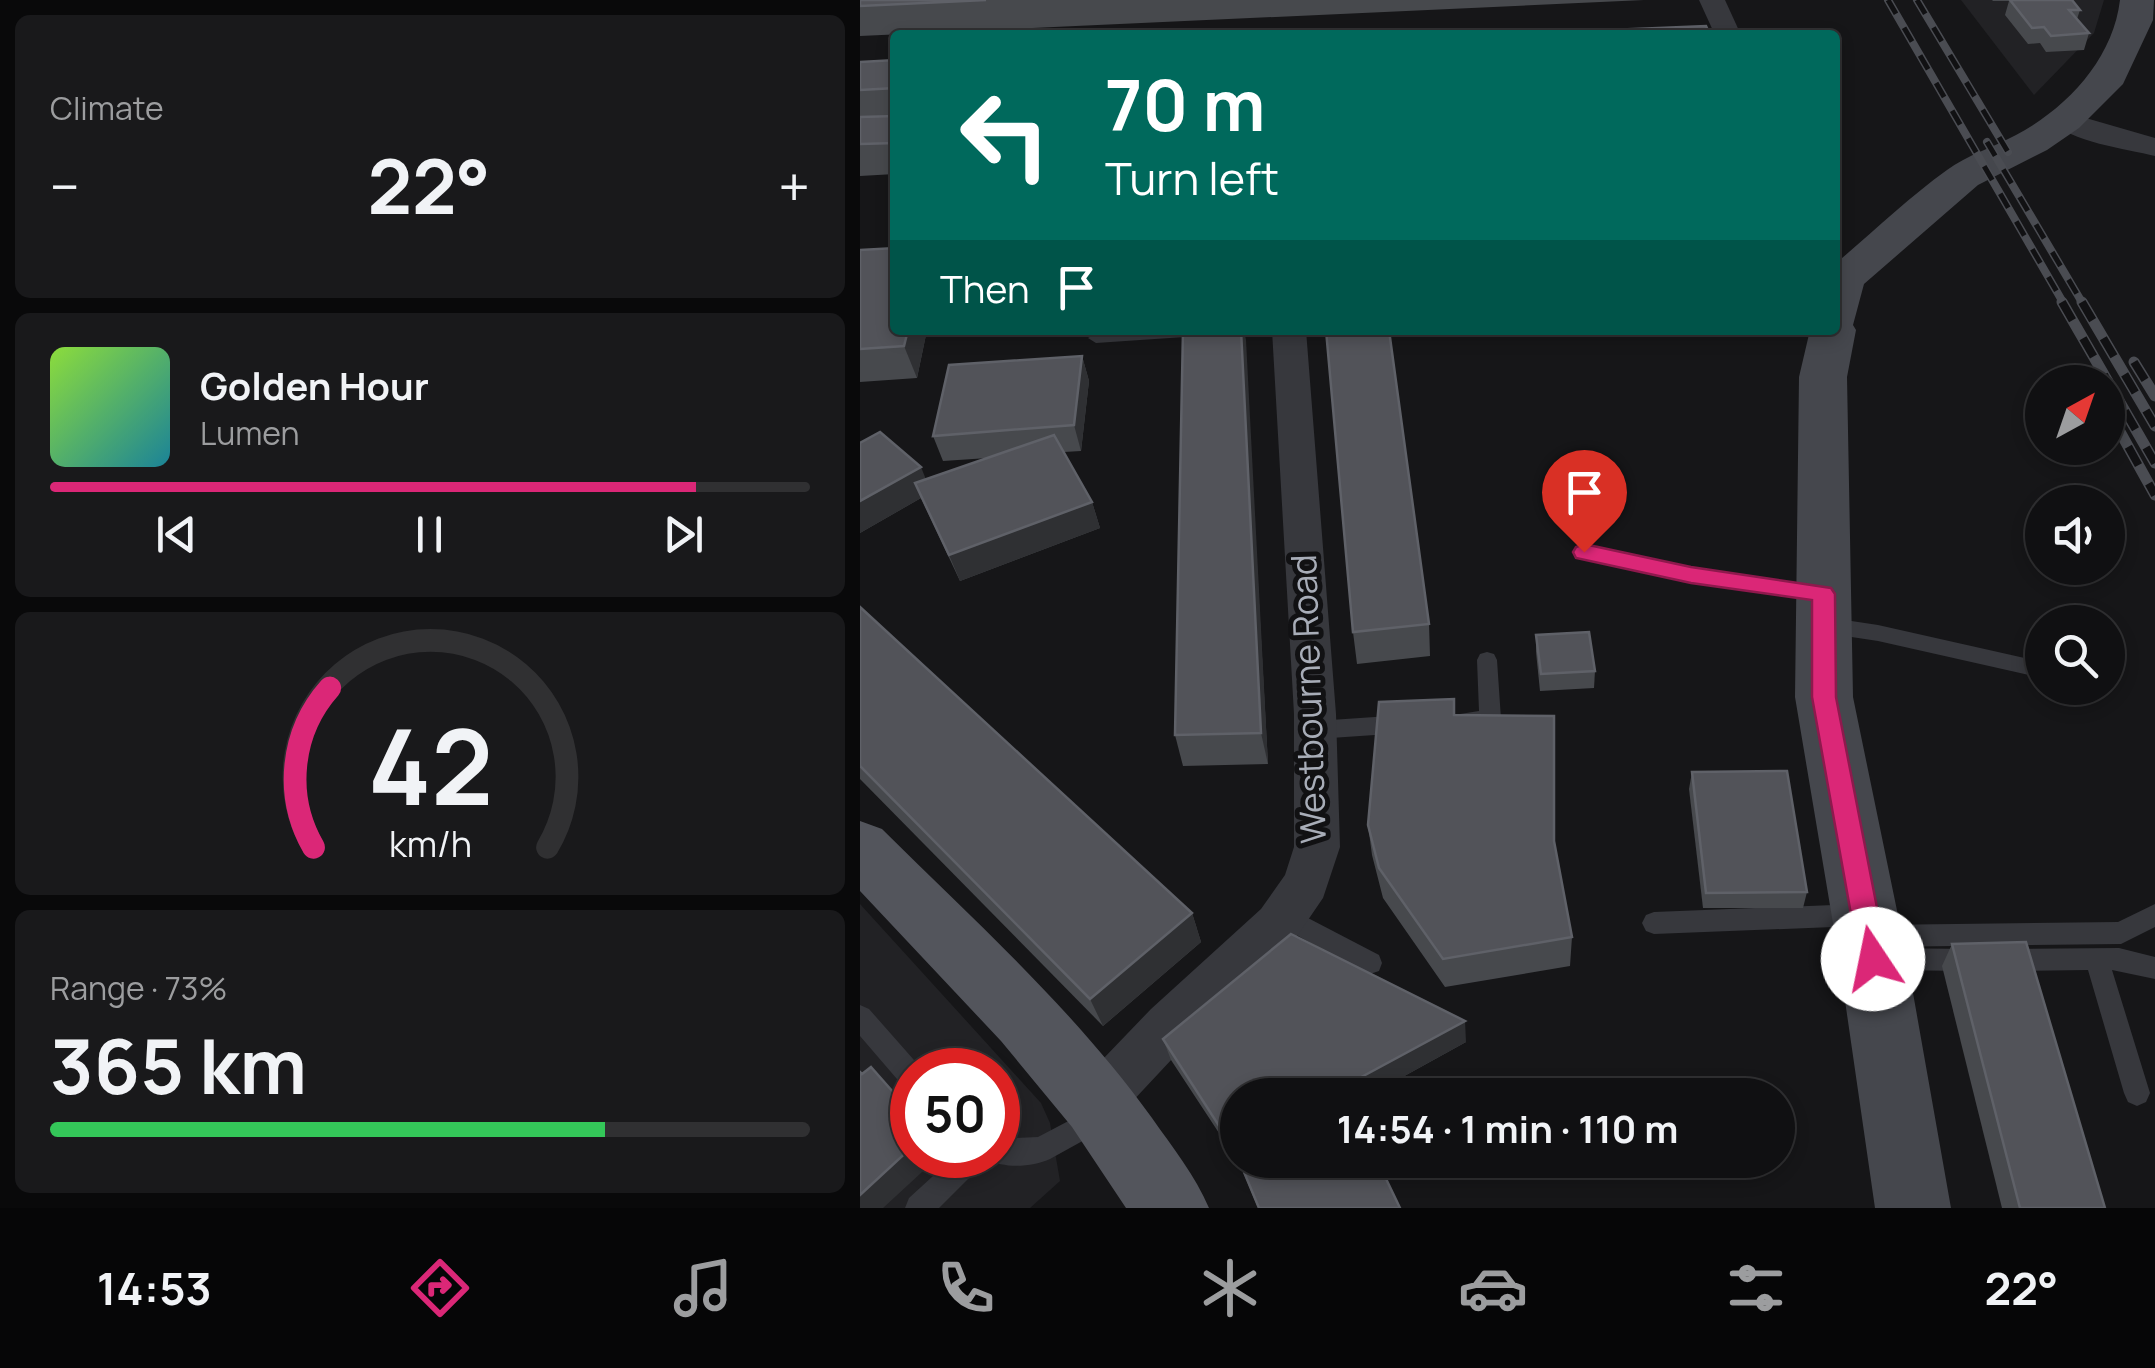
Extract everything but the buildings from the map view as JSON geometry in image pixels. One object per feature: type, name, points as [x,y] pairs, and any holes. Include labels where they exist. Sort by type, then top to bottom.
[{"type":"main road","points":[[1840,296],[1964,176],[2033,142],[2065,120],[2110,76],[2142,14]]},
{"type":"main road","points":[[1831,335],[1824,377],[1824,697],[1914,1208]]},
{"type":"main road","points":[[860,848],[1025,1018],[1101,1108],[1171,1208]]},
{"type":"street","points":[[1712,0],[1726,30]]},
{"type":"street","points":[[2065,120],[2103,135],[2155,146]]},
{"type":"street","name":"Westbourne Road","points":[[1101,1108],[1284,916],[1306,884],[1317,848],[1316,730],[1289,335]]},
{"type":"lane","points":[[1096,338],[1140,335]]},
{"type":"lane","points":[[1584,552],[1824,609],[1878,633],[2025,666]]},
{"type":"lane","points":[[1316,730],[1490,719],[1486,660]]},
{"type":"lane","points":[[1869,937],[2121,933],[2155,915]]},
{"type":"lane","points":[[1284,916],[1370,964]]},
{"type":"lane","points":[[1654,923],[2120,959],[2155,968]]},
{"type":"lane","points":[[2097,960],[2137,1093]]},
{"type":"lane","points":[[860,1017],[890,1052]]},
{"type":"lane","points":[[1020,1151],[1041,1150],[1101,1108]]},
{"type":"lane","points":[[919,1208],[951,1178]]},
{"type":"shaded area","points":[[1961,0],[2104,0],[2094,33],[2034,95]]},
{"type":"shaded area","points":[[860,904],[991,1048],[890,1048],[890,1178],[1020,1178],[1020,1080],[1041,1103],[1050,1123],[1060,1181],[1030,1208],[860,1208]]},
{"type":"railway","points":[[1888,0],[2064,304]]},
{"type":"railway","points":[[1917,0],[2008,152]]},
{"type":"railway","points":[[1987,142],[2083,304]]},
{"type":"railway","points":[[2062,302],[2155,463]]},
{"type":"railway","points":[[2082,302],[2155,426]]},
{"type":"railway","points":[[2134,362],[2155,396]]},
{"type":"railway","points":[[2125,441],[2155,495]]},
{"type":"route","points":[[1584,552],[1691,575],[1824,594],[1824,697],[1873,959]]}]
